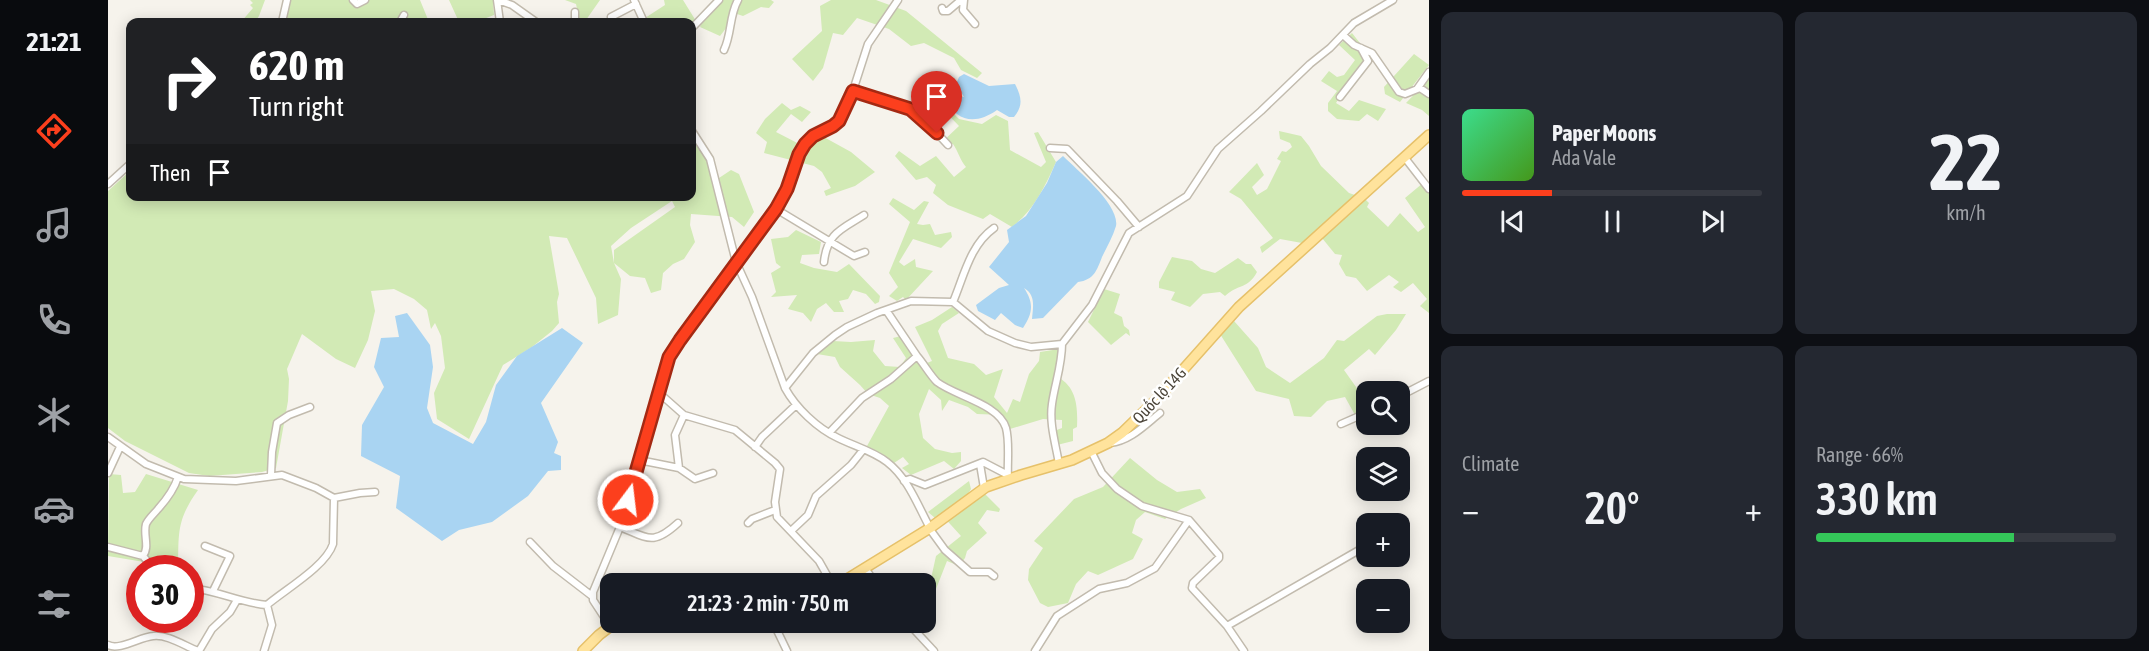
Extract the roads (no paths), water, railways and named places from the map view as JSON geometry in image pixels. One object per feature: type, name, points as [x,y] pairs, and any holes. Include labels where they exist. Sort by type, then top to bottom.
[{"type":"main road","name":"Quốc lộ 14G","points":[[857,573],[930,528],[984,488],[1008,477],[1059,464],[1108,443],[1135,422],[1239,307],[1429,135]]},
{"type":"main road","points":[[583,651],[603,633]]},
{"type":"street","points":[[283,18],[287,0]]},
{"type":"street","points":[[353,0],[357,4],[365,0]]},
{"type":"street","points":[[500,18],[498,0],[512,5],[530,18]]},
{"type":"street","points":[[696,24],[719,0]]},
{"type":"street","points":[[724,50],[729,39],[730,15],[738,0]]},
{"type":"street","points":[[592,596],[620,527],[669,357],[776,209],[787,189],[799,154],[805,144],[813,136],[839,121],[853,91],[868,44],[891,7],[898,0]]},
{"type":"street","points":[[942,8],[943,11],[948,11],[963,0]]},
{"type":"street","points":[[963,0],[963,10],[975,24]]},
{"type":"street","points":[[1059,464],[1051,416],[1062,359],[1062,344],[1092,305],[1126,238],[1187,196],[1218,149],[1354,23],[1393,0]]},
{"type":"street","points":[[611,17],[635,2],[642,18]]},
{"type":"street","points":[[575,12],[575,18]]},
{"type":"street","points":[[1343,35],[1374,55],[1399,92],[1404,94],[1422,89],[1429,94]]},
{"type":"street","points":[[1340,97],[1368,61],[1360,48]]},
{"type":"street","points":[[1417,89],[1429,72]]},
{"type":"street","points":[[853,91],[910,109],[923,118],[948,146]]},
{"type":"street","points":[[696,137],[710,159],[736,262],[752,297],[785,388],[796,405],[829,433],[876,454],[889,464],[904,481],[930,528],[945,549],[970,572],[989,572],[994,576]]},
{"type":"street","points":[[1050,148],[1067,149],[1139,228]]},
{"type":"street","points":[[1405,158],[1429,189]]},
{"type":"street","points":[[108,184],[126,168]]},
{"type":"street","points":[[776,209],[854,256],[865,252]]},
{"type":"street","points":[[824,262],[828,242],[838,231],[864,215]]},
{"type":"street","points":[[953,302],[976,245],[994,228]]},
{"type":"street","points":[[785,388],[813,353],[828,340],[847,327],[911,301],[953,302],[993,334],[1015,343],[1031,347],[1062,344]]},
{"type":"street","points":[[886,310],[937,381],[974,400],[1004,422],[1007,434],[1008,477]]},
{"type":"street","points":[[829,433],[862,398],[891,379],[917,356]]},
{"type":"street","points":[[1410,391],[1429,381]]},
{"type":"street","points":[[658,392],[684,415],[735,430],[775,463],[780,469],[775,510],[777,517],[819,561],[826,573]]},
{"type":"street","points":[[755,447],[762,437],[796,405]]},
{"type":"street","points":[[271,475],[277,423],[310,406]]},
{"type":"street","points":[[1108,443],[1128,438],[1160,413]]},
{"type":"street","points":[[679,468],[675,435],[684,415]]},
{"type":"street","points":[[1341,424],[1356,417]]},
{"type":"street","points":[[108,437],[146,464],[178,477],[236,480],[271,475],[286,476],[334,498],[375,492]]},
{"type":"street","points":[[108,473],[120,447]]},
{"type":"street","points":[[790,531],[808,515],[816,496],[851,465],[863,450]]},
{"type":"street","points":[[1091,451],[1101,473],[1117,489],[1142,506],[1189,520],[1219,558],[1193,583],[1192,588],[1227,626],[1244,651]]},
{"type":"street","points":[[639,460],[679,468],[695,479],[713,473]]},
{"type":"street","points":[[904,481],[910,479],[925,485],[983,462],[1008,477]]},
{"type":"street","points":[[980,464],[984,488]]},
{"type":"street","points":[[144,555],[147,548],[146,525],[150,517],[173,491],[178,477]]},
{"type":"street","points":[[204,590],[237,600],[267,604],[317,568],[331,552],[334,498]]},
{"type":"street","points":[[748,524],[752,519],[775,510]]},
{"type":"street","points":[[1035,651],[1057,616],[1099,589],[1127,583],[1155,568],[1189,520]]},
{"type":"street","points":[[620,527],[654,539],[663,536],[678,523]]},
{"type":"street","points":[[530,543],[553,566],[592,596],[600,607]]},
{"type":"street","points":[[205,546],[230,556],[213,591]]},
{"type":"street","points":[[108,547],[139,555]]},
{"type":"street","points":[[1227,626],[1356,552]]},
{"type":"street","points":[[865,568],[868,573]]},
{"type":"street","points":[[108,645],[118,647],[136,639],[156,635],[199,651],[212,628],[230,612],[237,600]]},
{"type":"street","points":[[264,651],[272,625],[267,604]]},
{"type":"street","points":[[778,633],[787,651]]},
{"type":"street","points":[[917,633],[934,651]]},
{"type":"water","points":[[964,74],[989,86],[1015,84],[1020,100],[1014,117],[1009,117],[997,110],[982,118],[974,119],[967,119],[955,113],[946,99],[938,95],[939,91],[964,97],[956,84],[959,77]]},
{"type":"water","points":[[1063,156],[1105,198],[1115,218],[1116,226],[1113,234],[1094,274],[1078,282],[1043,318],[1032,319],[1032,298],[1024,288],[1031,308],[1029,318],[1023,328],[1015,325],[1001,313],[995,320],[978,311],[976,305],[999,288],[1009,285],[989,267],[1009,242],[1007,230],[1026,216],[1047,183],[1056,162]]},
{"type":"water","points":[[407,313],[430,345],[433,367],[427,408],[433,423],[473,444],[486,422],[496,385],[517,356],[562,328],[583,343],[541,403],[558,442],[554,453],[561,456],[561,470],[548,471],[528,496],[492,522],[459,530],[442,541],[396,508],[400,476],[361,456],[362,425],[384,387],[374,367],[381,338],[399,337],[395,316]]}]
